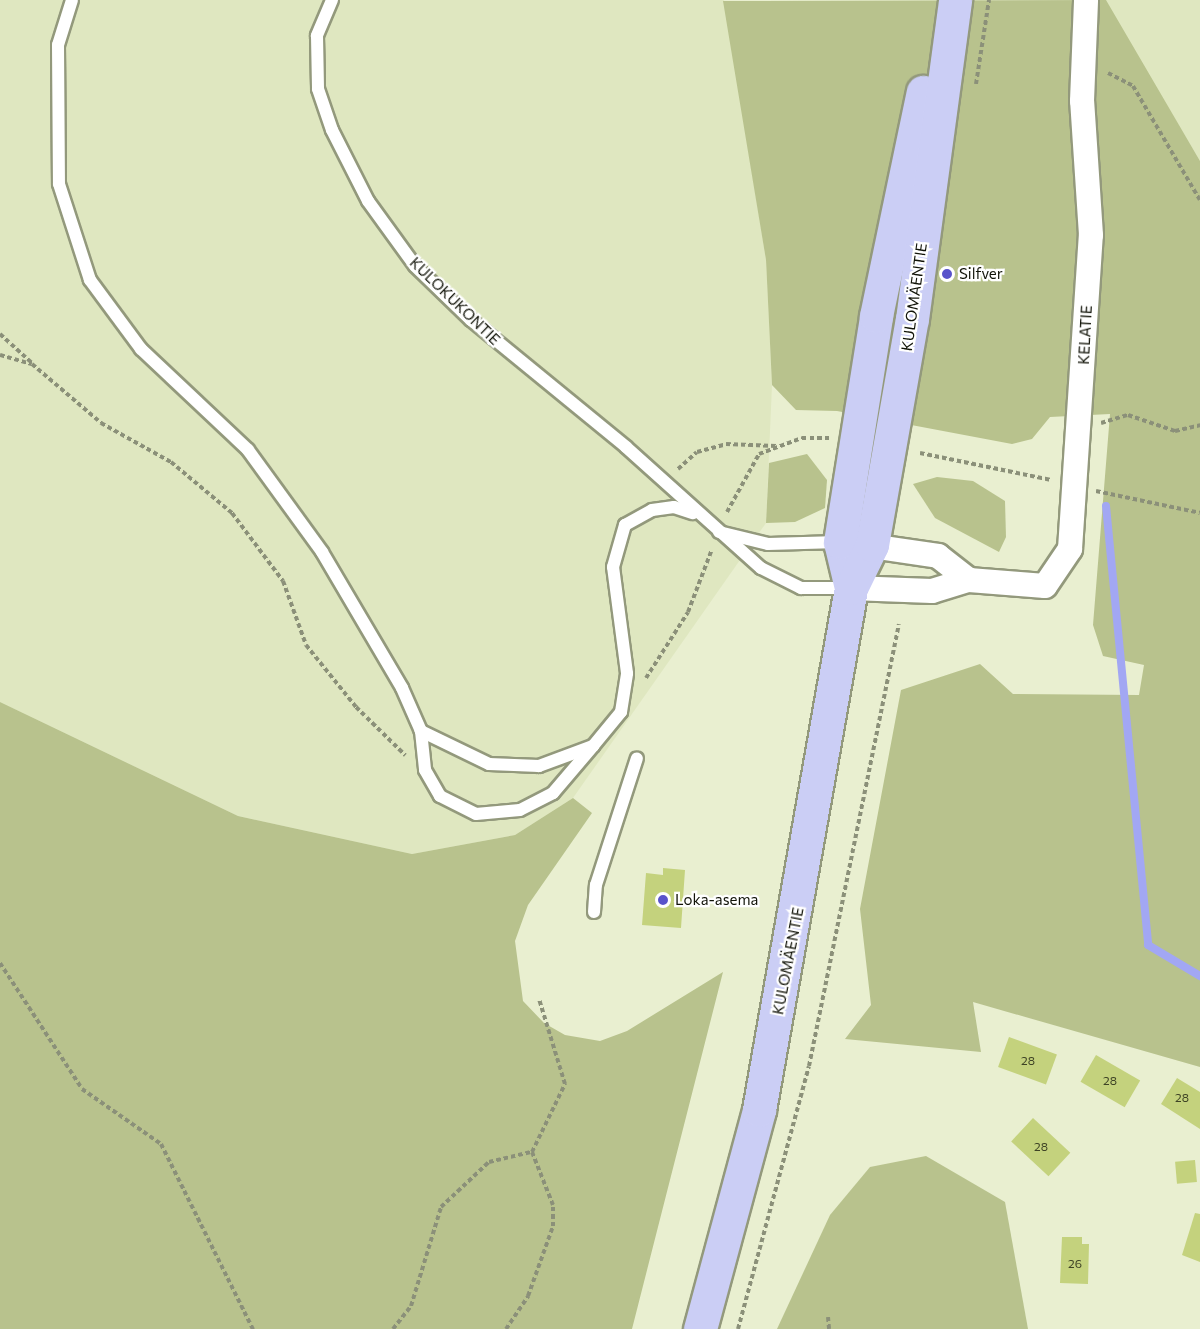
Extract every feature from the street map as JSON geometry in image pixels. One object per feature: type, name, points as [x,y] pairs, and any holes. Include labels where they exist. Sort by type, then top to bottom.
[{"type":"main road","name":"KULOMÄENTIE","points":[[851,588],[840,542],[876,316],[942,0]]},
{"type":"main road","name":"KULOMÄENTIE","points":[[700,1329],[759,1110],[851,588],[872,546],[912,319],[955,0]]},
{"type":"street","name":"KELATIE","points":[[851,588],[932,591],[969,580],[1045,586],[1070,549],[1077,485],[1091,236],[1083,69],[1086,0]]},
{"type":"street","points":[[840,542],[938,556],[969,580]]},
{"type":"lane","points":[[72,0],[58,45],[59,184],[90,280],[141,349],[255,459],[322,552],[402,688],[421,731],[425,770],[440,796],[476,813],[520,810],[553,793],[621,712],[627,673],[614,567],[625,525],[652,510],[674,507],[697,514]]},
{"type":"lane","name":"KULOKUKONTIE","points":[[332,0],[317,36],[318,89],[332,130],[368,201],[415,266],[471,320],[662,482],[716,531],[778,579],[801,588],[851,588]]},
{"type":"lane","name":"KULOKUKONTIE","points":[[716,531],[768,544],[840,542]]},
{"type":"lane","points":[[421,731],[489,764],[539,766],[593,746]]},
{"type":"lane","points":[[594,912],[596,885],[637,758]]},
{"type":"path","points":[[1083,69],[1133,86],[1200,200]]},
{"type":"path","points":[[0,334],[101,423],[171,462],[232,513],[283,581],[306,645],[363,715],[425,770]]},
{"type":"path","points":[[0,356],[32,364]]},
{"type":"path","points":[[1080,430],[1128,414],[1175,431],[1200,425]]},
{"type":"path","points":[[621,712],[688,612],[707,572],[716,531],[759,454],[802,438],[842,439]]},
{"type":"path","points":[[662,482],[697,452],[726,444],[781,446]]},
{"type":"path","points":[[920,453],[1200,513]]},
{"type":"path","points":[[738,1329],[809,1066],[899,624]]},
{"type":"path","points":[[0,963],[82,1089],[161,1144],[253,1329]]},
{"type":"path","points":[[506,1329],[528,1296],[553,1226],[553,1205],[532,1152],[565,1084],[539,999]]},
{"type":"path","points":[[393,1329],[411,1306],[441,1207],[489,1162],[532,1152]]},
{"type":"path","points":[[828,1317],[829,1329]]},
{"type":"shaded area","points":[[0,0],[724,0],[766,260],[772,385],[766,523],[573,798],[515,835],[412,854],[238,816],[0,702]]},
{"type":"shaded area","points":[[1106,0],[1200,0],[1200,161],[1107,5]]},
{"type":"shaded area","points":[[1106,0],[1200,161],[1200,1067],[973,1002],[981,1052],[845,1039],[871,1005],[860,909],[901,690],[980,664],[1013,694],[1139,695],[1144,665],[1103,656],[1093,625],[1110,414],[1050,417],[1032,439],[1012,444],[837,411],[796,410],[772,385],[766,260],[723,1]]},
{"type":"shaded area","points":[[807,454],[827,480],[825,508],[795,522],[766,523],[769,463]]},
{"type":"shaded area","points":[[937,477],[973,481],[1005,501],[1006,537],[999,552],[935,518],[913,484]]},
{"type":"shaded area","points":[[0,702],[238,816],[412,854],[515,835],[573,798],[592,813],[528,905],[515,941],[523,1001],[544,1023],[565,1035],[600,1041],[627,1031],[723,972],[632,1329],[0,1329]]},
{"type":"shaded area","points":[[926,1156],[1005,1202],[1028,1329],[777,1329],[830,1215],[870,1167]]},
{"type":"building","name":"Loka-asema","points":[[663,868],[685,870],[681,928],[642,925],[646,873],[663,875]]},
{"type":"building","points":[[1009,1037],[1057,1054],[1046,1085],[998,1067]]},
{"type":"building","points":[[1096,1055],[1140,1080],[1125,1107],[1080,1082]]},
{"type":"building","points":[[1177,1078],[1200,1092],[1200,1129],[1161,1104]]},
{"type":"building","points":[[1033,1118],[1070,1153],[1048,1176],[1011,1141]]},
{"type":"building","points":[[1195,1160],[1197,1182],[1177,1184],[1175,1162]]},
{"type":"building","points":[[1195,1213],[1200,1214],[1200,1262],[1182,1255]]},
{"type":"building","points":[[1062,1237],[1082,1237],[1082,1244],[1089,1244],[1088,1284],[1060,1283]]},
{"type":"waterway","points":[[1106,506],[1148,945],[1200,976]]},
{"type":"place","name":"Silfver","points":[[947,274]]},
{"type":"place","name":"Loka-asema","points":[[663,900]]}]
